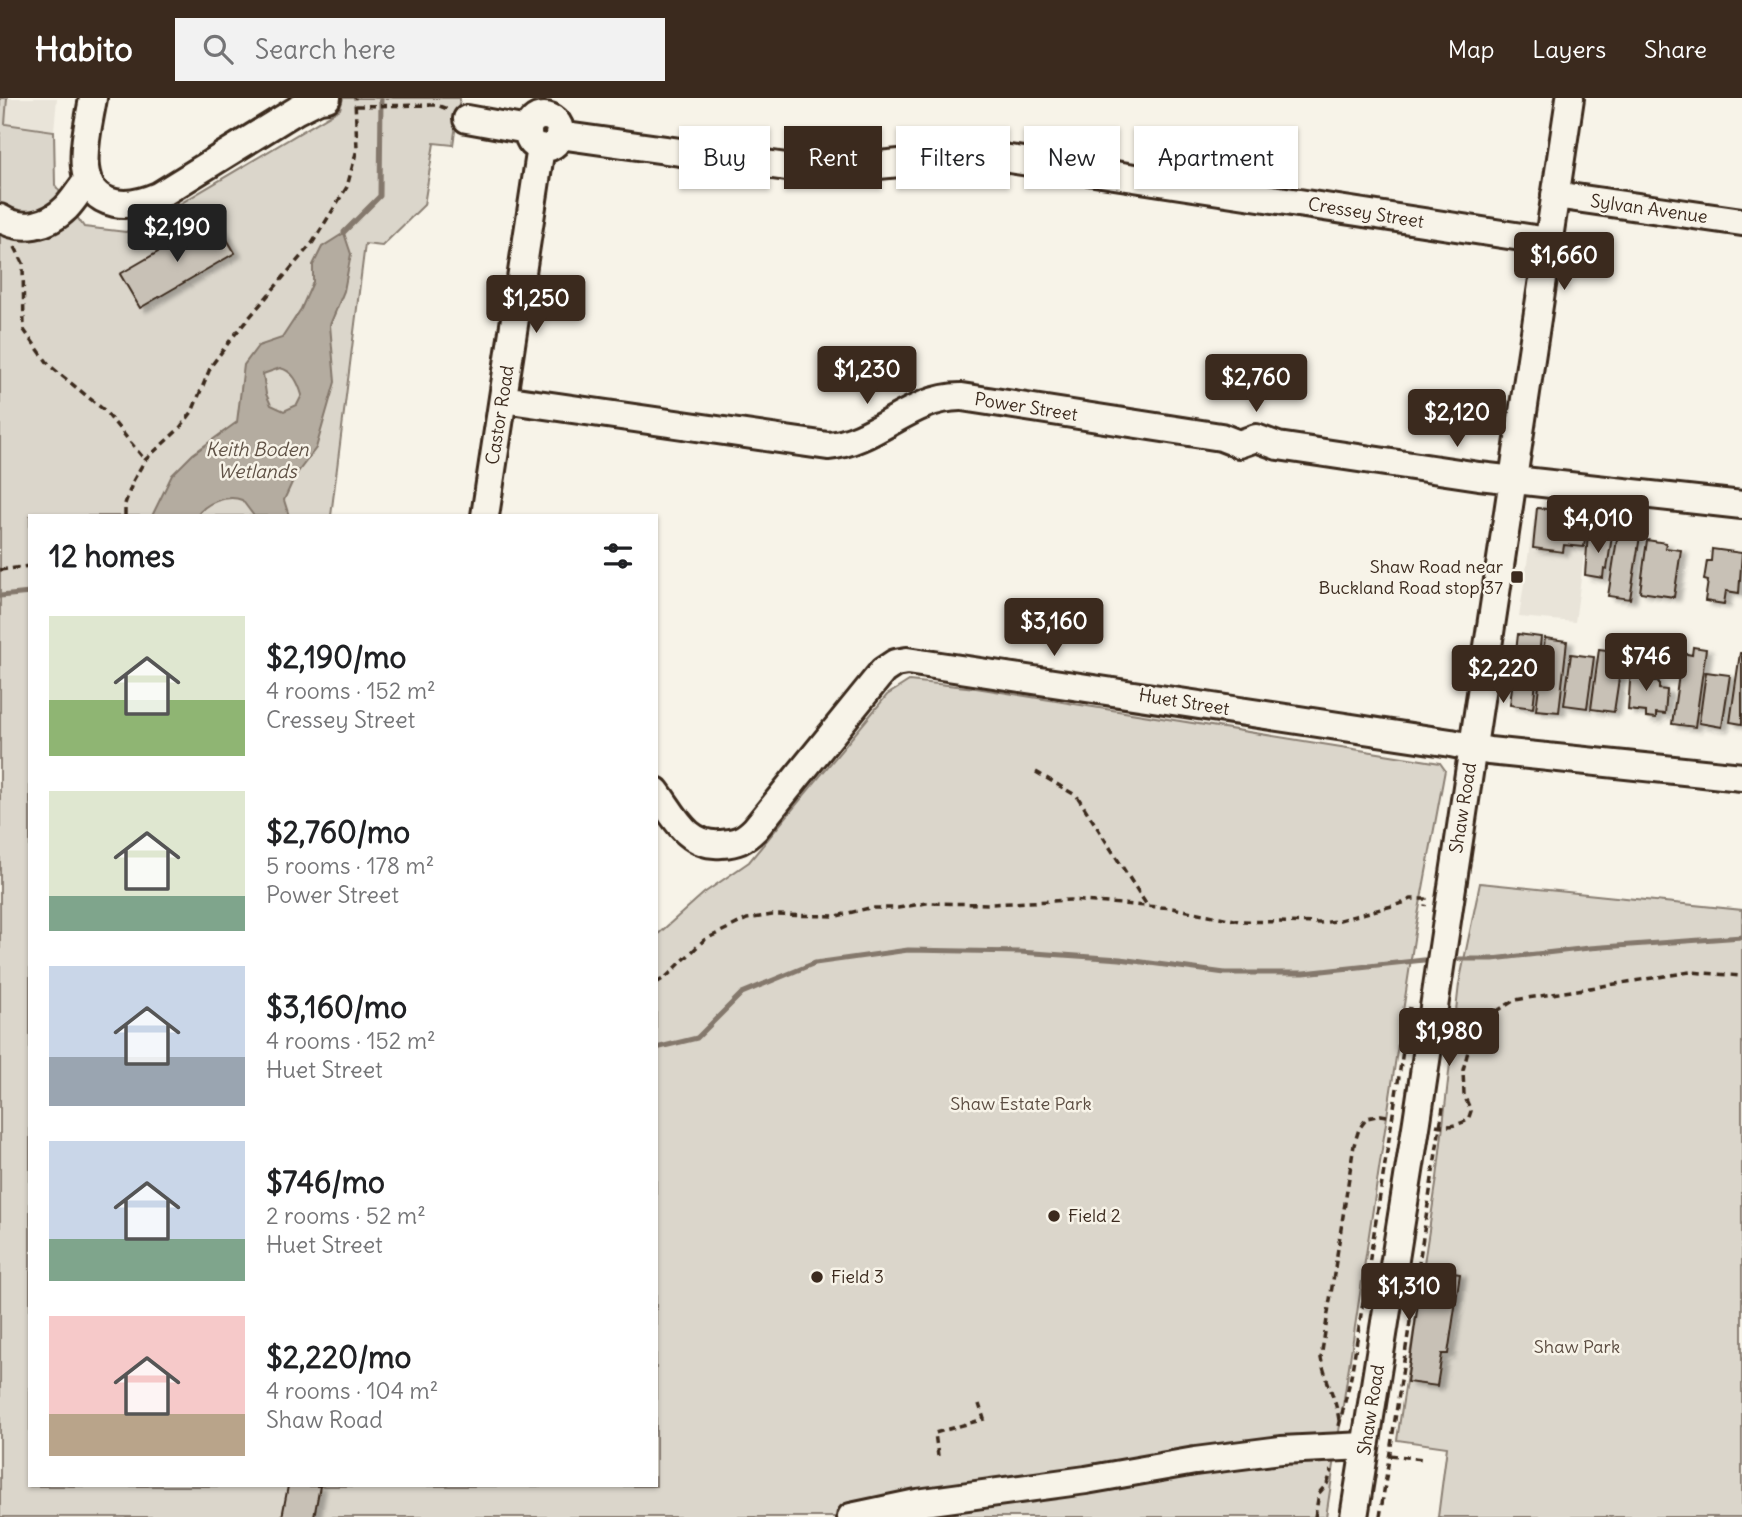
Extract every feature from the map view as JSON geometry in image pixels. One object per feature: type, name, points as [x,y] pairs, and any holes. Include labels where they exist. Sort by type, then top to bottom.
[{"type":"street","points":[[93,98],[85,159],[87,181],[98,197],[107,201],[133,204],[146,201],[298,110],[319,99],[327,98]]},
{"type":"street","name":"Shaw Road","points":[[1353,1517],[1365,1446],[1422,1004],[1446,925],[1570,98]]},
{"type":"street","name":"Cressey Street","points":[[467,119],[545,125],[815,171],[963,157],[1003,158],[1548,241]]},
{"type":"street","name":"Castor Road","points":[[485,514],[545,125]]},
{"type":"street","points":[[3,220],[21,227],[35,226],[67,207],[87,181]]},
{"type":"street","name":"Sylvan Avenue","points":[[1555,195],[1742,222]]},
{"type":"street","name":"Power Street","points":[[503,399],[828,446],[848,442],[938,399],[962,397],[1221,437],[1239,444],[1256,438],[1278,446],[1479,476],[1742,505]]},
{"type":"street","name":"Huet Street","points":[[658,794],[688,834],[698,842],[707,845],[738,842],[746,838],[877,678],[889,666],[901,661],[998,673],[1496,752],[1742,777]]},
{"type":"street","points":[[851,1517],[918,1503],[1086,1480],[1195,1461],[1289,1450],[1365,1446]]},
{"type":"path","points":[[125,514],[125,504],[133,481],[145,460],[180,429],[192,412],[211,366],[313,242],[347,187],[357,149],[355,98]]},
{"type":"path","points":[[356,106],[427,105]]},
{"type":"path","points":[[3,220],[23,262],[24,330],[50,366],[104,410],[145,460]]},
{"type":"path","points":[[0,570],[28,566]]},
{"type":"path","points":[[1036,772],[1077,796],[1148,907]]},
{"type":"path","points":[[658,982],[704,940],[747,919],[772,915],[836,916],[869,908],[898,908],[926,903],[991,904],[1070,900],[1172,908],[1240,921],[1320,923],[1336,921],[1411,899],[1426,899],[1425,909]]},
{"type":"path","points":[[1433,1124],[1458,1125],[1468,1120],[1471,1111],[1464,1095],[1463,1070],[1474,1029],[1484,1019],[1515,1000],[1690,972],[1742,976]]},
{"type":"path","points":[[1392,1117],[1381,1115],[1367,1118],[1359,1129],[1354,1145],[1321,1358],[1324,1377],[1337,1407],[1339,1426],[1351,1377],[1392,1117],[1422,1004]]},
{"type":"path","points":[[1380,1517],[1441,1126]]},
{"type":"path","points":[[938,1456],[936,1433],[984,1419],[979,1404]]},
{"type":"path","points":[[1390,1455],[1422,1459]]},
{"type":"path","points":[[1315,1517],[1319,1493],[1327,1485],[1332,1470]]},
{"type":"shaded area","points":[[7,98],[57,98],[54,131],[4,124]]},
{"type":"shaded area","points":[[1538,507],[1590,513],[1575,622],[1519,617],[1535,510]]},
{"type":"green space","name":"Shaw Estate Park","points":[[0,98],[7,98],[5,124],[54,131],[55,185],[84,227],[126,232],[161,215],[340,109],[343,98],[460,98],[453,145],[434,143],[424,205],[382,246],[365,244],[331,514],[28,514],[28,1487],[658,1487],[658,934],[704,893],[749,862],[887,695],[909,681],[976,688],[1440,763],[1445,770],[1416,926],[1326,1517],[0,1517]]},
{"type":"green space","name":"Shaw Park","points":[[1480,883],[1742,910],[1742,1517],[1438,1517],[1447,1447],[1397,1440],[1437,1178],[1459,984]]},
{"type":"water","name":"Keith Boden Wetlands","points":[[344,233],[351,254],[344,291],[330,325],[335,382],[316,448],[295,476],[284,500],[288,514],[252,514],[242,500],[230,498],[211,504],[199,514],[153,514],[172,475],[193,454],[237,422],[244,365],[258,346],[282,338],[301,309],[313,282],[313,265],[322,247]],"holes":[[[280,368],[288,372],[299,386],[302,395],[297,405],[284,411],[271,405],[263,374]]]},
{"type":"building","points":[[215,219],[235,253],[140,308],[120,274]]},
{"type":"building","points":[[1537,508],[1588,513],[1584,547],[1564,545],[1563,552],[1533,548]]},
{"type":"building","points":[[1588,533],[1612,536],[1603,578],[1585,575]]},
{"type":"building","points":[[1618,533],[1640,536],[1630,599],[1608,596]]},
{"type":"building","points":[[1647,540],[1666,543],[1665,548],[1681,550],[1674,597],[1640,592]]},
{"type":"building","points":[[1712,549],[1742,553],[1739,593],[1726,591],[1724,604],[1705,601],[1708,581],[1704,580]]},
{"type":"building","points":[[1518,634],[1541,637],[1533,708],[1510,705]]},
{"type":"building","points":[[1545,638],[1567,641],[1559,712],[1536,710]]},
{"type":"building","points":[[1693,647],[1706,649],[1695,727],[1672,724],[1682,653],[1692,655]]},
{"type":"building","points":[[1599,649],[1623,652],[1614,712],[1591,709]]},
{"type":"building","points":[[1742,653],[1742,724],[1730,722]]},
{"type":"building","points":[[1571,654],[1594,657],[1587,708],[1564,705]]},
{"type":"building","points":[[1631,668],[1655,670],[1654,681],[1659,682],[1659,689],[1667,690],[1665,714],[1656,713],[1656,718],[1646,717],[1646,712],[1628,710]]},
{"type":"building","points":[[1706,672],[1730,675],[1722,727],[1699,723]]},
{"type":"building","points":[[1423,1268],[1460,1274],[1448,1354],[1442,1354],[1437,1386],[1407,1382]]},
{"type":"building","points":[[288,1487],[320,1487],[314,1517],[282,1517]]},
{"type":"waterway","points":[[344,232],[380,196],[381,98]]},
{"type":"waterway","points":[[0,596],[28,593]]},
{"type":"waterway","points":[[1450,959],[1493,959],[1589,948],[1742,937]]},
{"type":"waterway","points":[[658,1048],[697,1038],[742,993],[815,963],[908,950],[1020,952],[1120,959],[1225,973],[1304,973],[1433,959]]},
{"type":"place","name":"Shaw Road near Buckland Road stop 37","points":[[1517,577]]},
{"type":"place","name":"Field 2","points":[[1054,1216]]},
{"type":"place","name":"Field 3","points":[[817,1277]]}]
